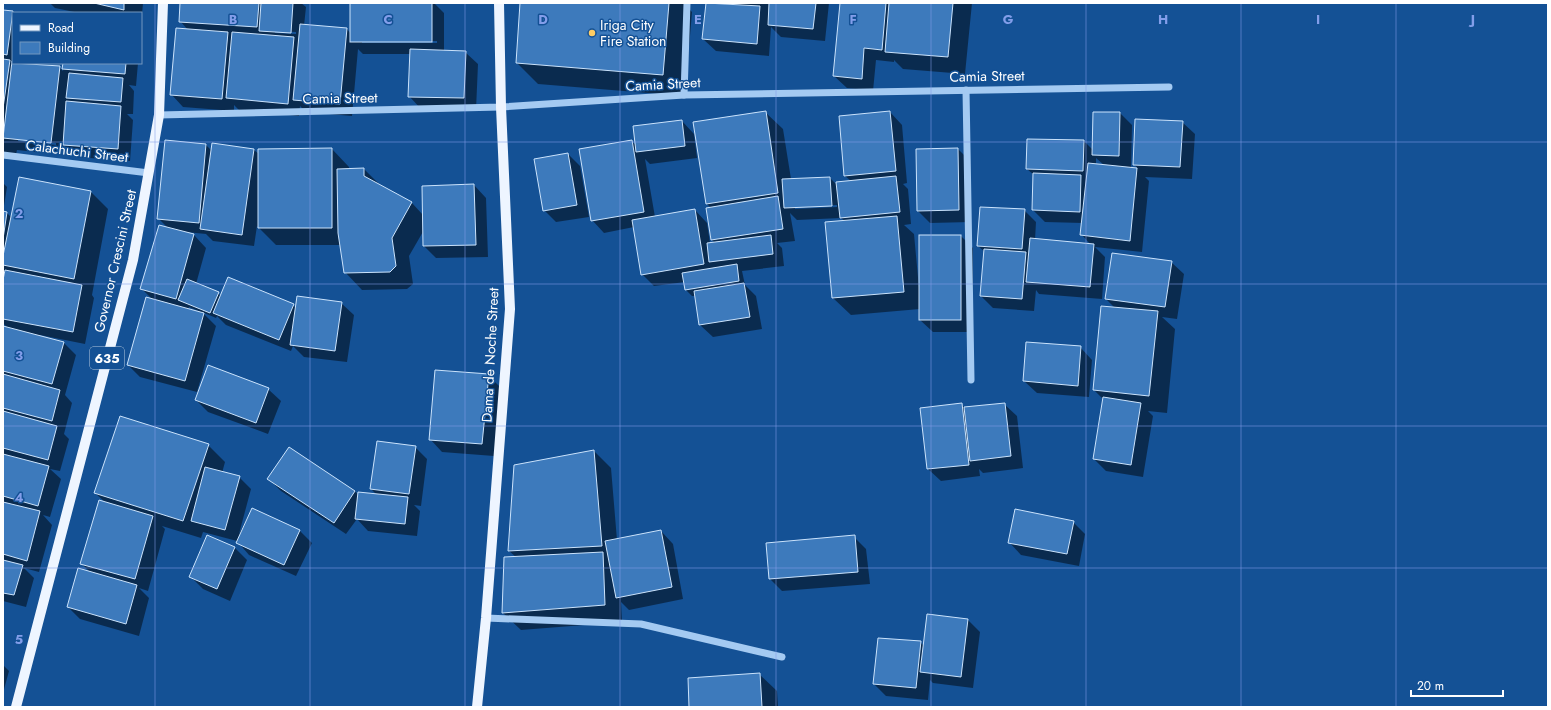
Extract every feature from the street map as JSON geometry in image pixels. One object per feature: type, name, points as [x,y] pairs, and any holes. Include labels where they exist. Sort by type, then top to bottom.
[{"type":"main road","name":"Governor Crescini Street","points":[[16,707],[133,260],[159,115],[163,3]]},
{"type":"main road","name":"Dama de Noche Street","points":[[477,707],[486,618],[510,308],[501,107],[499,3]]},
{"type":"street","points":[[684,95],[687,3]]},
{"type":"street","name":"Camia Street","points":[[159,115],[501,107],[684,95],[1169,87]]},
{"type":"street","points":[[966,90],[971,380]]},
{"type":"street","name":"Calachuchi Street","points":[[3,155],[148,173]]},
{"type":"street","points":[[486,618],[641,624],[782,656]]},
{"type":"building","points":[[94,3],[124,3],[124,10]]},
{"type":"building","points":[[180,3],[259,3],[257,27],[179,22]]},
{"type":"building","points":[[261,3],[293,3],[291,33],[259,31]]},
{"type":"building","points":[[350,3],[432,3],[432,42],[350,42]]},
{"type":"building","name":"Iriga City Fire Station","points":[[520,3],[669,3],[663,75],[516,63]]},
{"type":"building","points":[[706,3],[760,6],[757,44],[702,39]]},
{"type":"building","points":[[769,3],[816,3],[813,29],[768,25]]},
{"type":"building","points":[[840,3],[886,3],[882,50],[864,48],[862,79],[833,76]]},
{"type":"building","points":[[889,3],[953,3],[948,57],[885,52]]},
{"type":"building","points":[[3,10],[13,11],[7,55],[3,54]]},
{"type":"building","points":[[300,24],[347,28],[340,104],[293,100]]},
{"type":"building","points":[[176,28],[228,32],[222,99],[170,95]]},
{"type":"building","points":[[232,32],[294,37],[288,104],[226,98]]},
{"type":"building","points":[[410,49],[466,51],[464,98],[408,97]]},
{"type":"building","points":[[3,59],[10,60],[3,108]]},
{"type":"building","points":[[12,61],[12,64],[60,66],[51,143],[3,138]]},
{"type":"building","points":[[63,64],[126,64],[125,74],[62,69]]},
{"type":"building","points":[[69,73],[123,78],[121,102],[66,98]]},
{"type":"building","points":[[66,101],[121,106],[118,149],[63,145]]},
{"type":"building","points":[[766,111],[778,193],[706,204],[693,122]]},
{"type":"building","points":[[890,111],[896,171],[844,176],[839,116]]},
{"type":"building","points":[[1093,112],[1120,112],[1119,156],[1092,155]]},
{"type":"building","points":[[1135,119],[1183,121],[1180,167],[1133,165]]},
{"type":"building","points":[[682,120],[685,146],[636,152],[633,126]]},
{"type":"building","points":[[1027,139],[1084,140],[1083,171],[1026,169]]},
{"type":"building","points":[[165,140],[206,144],[199,223],[157,219]]},
{"type":"building","points":[[632,140],[644,212],[591,221],[579,149]]},
{"type":"building","points":[[212,143],[254,149],[242,235],[200,229]]},
{"type":"building","points":[[332,148],[332,228],[258,228],[258,149]]},
{"type":"building","points":[[958,148],[959,210],[917,211],[916,149]]},
{"type":"building","points":[[568,153],[577,205],[543,211],[534,159]]},
{"type":"building","points":[[1088,163],[1137,168],[1130,241],[1080,235]]},
{"type":"building","points":[[364,168],[364,176],[412,202],[392,238],[396,266],[390,272],[344,273],[338,233],[337,169]]},
{"type":"building","points":[[1033,173],[1081,175],[1080,212],[1032,210]]},
{"type":"building","points":[[896,176],[900,212],[840,218],[836,182]]},
{"type":"building","points":[[19,177],[91,191],[74,279],[3,265],[3,256]]},
{"type":"building","points":[[830,177],[832,206],[784,208],[782,179]]},
{"type":"building","points":[[474,184],[476,245],[423,246],[422,186]]},
{"type":"building","points":[[778,196],[783,229],[711,240],[706,208]]},
{"type":"building","points":[[980,207],[1025,209],[1022,249],[977,246]]},
{"type":"building","points":[[695,209],[704,264],[641,275],[632,220]]},
{"type":"building","points":[[3,211],[7,212],[3,239]]},
{"type":"building","points":[[897,216],[904,292],[832,298],[825,222]]},
{"type":"building","points":[[159,225],[194,234],[176,299],[140,289]]},
{"type":"building","points":[[771,235],[773,254],[709,262],[707,243]]},
{"type":"building","points":[[919,235],[961,235],[961,320],[919,320]]},
{"type":"building","points":[[1030,238],[1094,244],[1090,287],[1026,282]]},
{"type":"building","points":[[984,249],[1026,252],[1022,299],[980,296]]},
{"type":"building","points":[[1112,253],[1172,261],[1165,307],[1105,299]]},
{"type":"building","points":[[737,264],[739,281],[685,290],[682,273]]},
{"type":"building","points":[[5,270],[82,285],[73,332],[3,319],[3,280]]},
{"type":"building","points":[[228,277],[294,304],[279,340],[213,313]]},
{"type":"building","points":[[187,279],[219,292],[210,313],[178,300]]},
{"type":"building","points":[[744,283],[750,317],[699,325],[694,291]]},
{"type":"building","points":[[297,296],[342,302],[335,351],[290,345]]},
{"type":"building","points":[[146,297],[204,313],[185,381],[127,365]]},
{"type":"building","points":[[1101,306],[1158,311],[1149,396],[1093,390]]},
{"type":"building","points":[[3,326],[64,342],[52,384],[3,371]]},
{"type":"building","points":[[1026,342],[1081,346],[1078,386],[1023,381]]},
{"type":"building","points":[[208,365],[269,388],[256,423],[195,400]]},
{"type":"building","points":[[435,370],[489,374],[482,444],[429,440]]},
{"type":"building","points":[[3,374],[60,390],[52,421],[3,408]]},
{"type":"building","points":[[1103,397],[1141,403],[1131,465],[1093,459]]},
{"type":"building","points":[[962,403],[969,465],[927,469],[920,408]]},
{"type":"building","points":[[1005,403],[1011,456],[970,461],[964,407]]},
{"type":"building","points":[[3,411],[57,426],[48,460],[3,448]]},
{"type":"building","points":[[120,416],[209,444],[183,521],[94,493]]},
{"type":"building","points":[[377,441],[416,446],[409,494],[370,489]]},
{"type":"building","points":[[289,447],[355,491],[334,523],[267,479]]},
{"type":"building","points":[[594,450],[602,546],[508,551],[514,465]]},
{"type":"building","points":[[3,454],[49,466],[38,506],[3,496]]},
{"type":"building","points":[[205,467],[240,476],[225,530],[191,521]]},
{"type":"building","points":[[358,492],[408,497],[405,524],[355,519]]},
{"type":"building","points":[[99,500],[153,516],[135,579],[80,564]]},
{"type":"building","points":[[3,502],[40,511],[27,561],[3,554]]},
{"type":"building","points":[[252,508],[300,530],[284,565],[236,543]]},
{"type":"building","points":[[1015,509],[1074,521],[1067,554],[1008,543]]},
{"type":"building","points":[[661,530],[672,587],[616,598],[605,541]]},
{"type":"building","points":[[207,535],[235,547],[217,589],[189,577]]},
{"type":"building","points":[[855,535],[858,572],[769,579],[766,543]]},
{"type":"building","points":[[603,552],[605,605],[502,613],[504,557]]},
{"type":"building","points":[[3,560],[23,565],[14,595],[3,593]]},
{"type":"building","points":[[78,568],[137,585],[126,624],[67,607]]},
{"type":"building","points":[[927,614],[968,619],[961,677],[920,672]]},
{"type":"building","points":[[878,638],[921,641],[916,688],[873,684]]},
{"type":"building","points":[[760,673],[762,707],[689,707],[688,678]]},
{"type":"place","name":"Iriga City Fire Station","points":[[592,33]]}]
